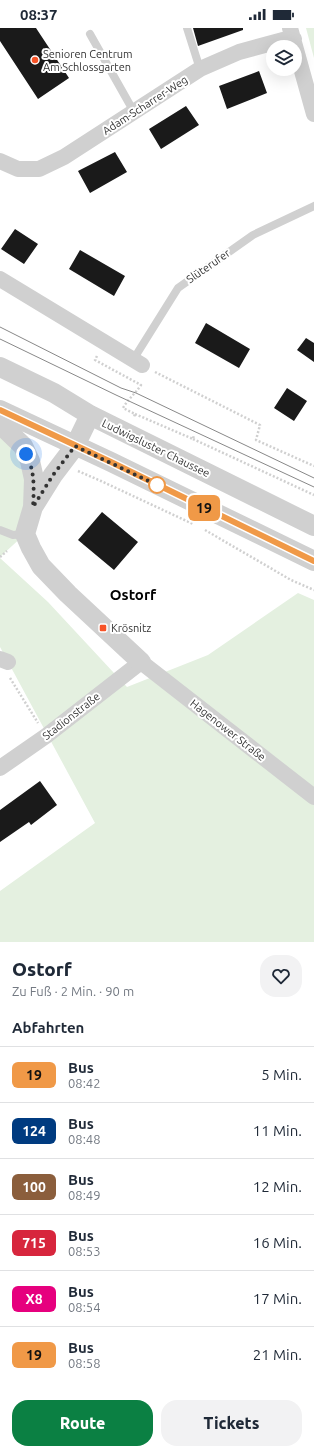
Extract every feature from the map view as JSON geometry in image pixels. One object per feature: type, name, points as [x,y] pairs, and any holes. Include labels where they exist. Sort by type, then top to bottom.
[{"type":"street","name":"Adam-Scharrer-Weg","points":[[0,161],[18,169],[39,169],[64,157],[200,69],[239,52],[283,40],[292,33]]},
{"type":"street","points":[[292,33],[314,114]]},
{"type":"street","points":[[0,279],[138,362]]},
{"type":"street","name":"Ludwigsluster Chaussee","points":[[0,367],[54,393],[90,416],[314,526]]},
{"type":"street","points":[[0,410],[111,462],[314,561]]},
{"type":"street","points":[[33,507],[53,475],[75,446],[90,416]]},
{"type":"street","points":[[0,424],[23,446],[30,461],[34,479],[33,507],[25,534],[41,566],[68,594],[141,662]]},
{"type":"street","name":"Stadionstraße","points":[[0,768],[46,736],[141,662]]},
{"type":"street","name":"Hagenower Straße","points":[[141,662],[314,797]]},
{"type":"lane","points":[[187,28],[200,69]]},
{"type":"lane","points":[[90,34],[134,112]]},
{"type":"lane","name":"Slüterufer","points":[[138,362],[178,288],[253,235],[314,206]]},
{"type":"lane","points":[[0,530],[13,535],[25,534]]},
{"type":"path","points":[[138,362],[260,425],[256,440],[314,466]]},
{"type":"path","points":[[135,382],[141,385],[136,393],[127,400],[123,408],[314,495]]},
{"type":"path","points":[[133,420],[135,414]]},
{"type":"path","points":[[193,439],[194,435]]},
{"type":"path","points":[[76,470],[198,526]]},
{"type":"path","points":[[205,530],[291,580],[314,590]]},
{"type":"path","points":[[0,557],[7,551]]},
{"type":"path","points":[[4,661],[7,672],[35,719]]},
{"type":"green space","points":[[306,28],[314,28],[314,58]]},
{"type":"green space","points":[[0,427],[30,461],[25,534],[0,557]]},
{"type":"green space","points":[[0,558],[48,602],[127,687],[208,655],[298,593],[314,600],[314,942],[0,942],[0,891],[95,823],[0,647]]},
{"type":"building","name":"Senioren Centrum Am Schlossgarten","points":[[0,28],[36,28],[69,78],[38,99],[0,41]]},
{"type":"building","points":[[193,28],[243,28],[243,30],[198,46]]},
{"type":"building","points":[[259,71],[267,93],[227,109],[219,86]]},
{"type":"building","points":[[186,106],[199,125],[161,149],[149,129]]},
{"type":"building","points":[[115,152],[127,172],[90,193],[78,171]]},
{"type":"building","points":[[15,229],[38,244],[24,264],[1,249]]},
{"type":"building","points":[[80,250],[125,276],[114,296],[69,269]]},
{"type":"building","points":[[206,323],[250,349],[239,368],[195,343]]},
{"type":"building","points":[[306,338],[314,343],[314,362],[297,350]]},
{"type":"building","points":[[287,388],[307,401],[294,421],[274,408]]},
{"type":"building","points":[[102,512],[138,542],[114,570],[78,540]]},
{"type":"building","points":[[40,781],[57,805],[31,825],[29,822],[0,842],[0,810]]},
{"type":"tram line","points":[[0,327],[121,388],[136,393],[314,478]]},
{"type":"tram line","points":[[0,339],[314,487]]},
{"type":"bus line","name":"19","points":[[0,410],[111,462],[314,561]]},
{"type":"place","name":"Senioren Centrum Am Schlossgarten","points":[[35,60]]},
{"type":"place","name":"Krösnitz","points":[[103,628]]},
{"type":"district","name":"Ostorf","points":[[133,594]]},
{"type":"route","points":[[26,454],[30,461],[34,479],[33,507],[53,475],[75,446],[157,485]]}]
